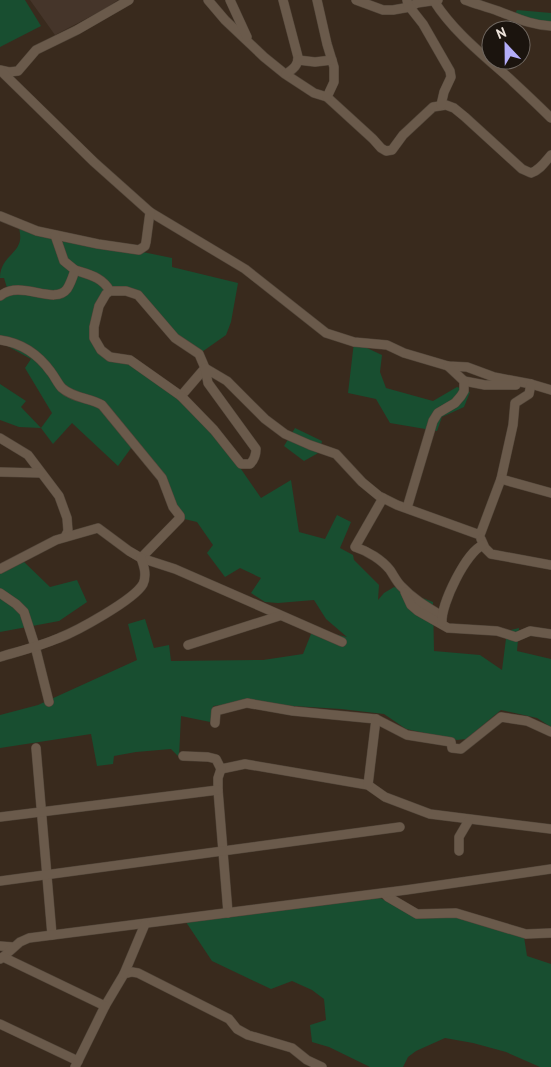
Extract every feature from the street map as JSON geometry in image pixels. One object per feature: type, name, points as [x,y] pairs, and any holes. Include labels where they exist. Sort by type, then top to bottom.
[{"type":"street","points":[[0,70],[18,71],[36,50],[77,30],[129,0]]},
{"type":"street","points":[[208,0],[225,20],[264,57],[314,93],[327,97],[381,148],[389,151],[394,148],[403,135],[433,108],[441,105],[454,108],[516,163],[531,173],[538,170],[551,155]]},
{"type":"street","points":[[230,0],[248,40]]},
{"type":"street","points":[[283,0],[298,60],[296,68],[286,74]]},
{"type":"street","points":[[317,0],[334,67],[334,78],[327,97]]},
{"type":"street","points":[[356,0],[383,10],[393,10],[408,4],[436,1],[443,15],[481,55],[508,77],[551,118]]},
{"type":"street","points":[[465,0],[534,25],[551,26]]},
{"type":"street","points":[[408,4],[423,24],[450,71],[451,76],[441,105]]},
{"type":"street","points":[[298,60],[315,62],[332,60]]},
{"type":"street","points":[[0,70],[87,156],[150,212],[245,269],[326,333],[354,342],[387,345],[448,366],[464,381],[484,385],[527,383]]},
{"type":"street","points":[[0,216],[37,231],[98,244],[139,250],[145,246],[150,212]]},
{"type":"street","points":[[55,235],[64,261],[75,270],[98,278],[106,285],[110,292]]},
{"type":"street","points":[[0,296],[16,289],[51,295],[62,293],[70,283],[75,270]]},
{"type":"street","points":[[126,291],[138,295],[176,338],[199,354],[205,368],[208,384],[254,444],[256,454],[250,464],[241,464],[214,430],[181,396],[130,360],[121,357],[110,358],[101,350],[94,338],[94,327],[100,306],[106,294],[126,291]]},
{"type":"street","points":[[0,340],[28,349],[42,360],[63,388],[77,396],[96,401],[102,405],[162,478],[171,502],[179,513],[180,518],[141,558]]},
{"type":"street","points":[[448,366],[467,367],[494,377],[551,390]]},
{"type":"street","points":[[181,396],[205,368]]},
{"type":"street","points":[[205,368],[227,381],[259,413],[280,430],[310,445],[336,454],[362,482],[383,498],[480,535]]},
{"type":"street","points":[[407,508],[433,421],[438,413],[455,403],[461,396],[464,391],[464,381]]},
{"type":"street","points":[[527,383],[529,394],[515,403],[513,425],[501,479],[480,535],[487,551],[498,556],[551,565]]},
{"type":"street","points":[[0,438],[23,450],[59,496],[68,526],[68,532],[65,537]]},
{"type":"street","points":[[0,472],[41,473]]},
{"type":"street","points":[[501,479],[551,493]]},
{"type":"street","points":[[383,498],[355,547],[365,550],[388,568],[404,589],[421,604],[442,616]]},
{"type":"street","points":[[0,569],[45,544],[98,528],[141,558],[175,569],[342,642]]},
{"type":"street","points":[[448,628],[442,623],[447,600],[474,550],[483,544]]},
{"type":"street","points":[[0,656],[60,638],[120,604],[134,594],[144,581],[145,569],[141,558]]},
{"type":"street","points":[[404,589],[411,605],[448,628],[497,631],[516,637],[530,631],[551,634]]},
{"type":"street","points":[[0,594],[21,608],[35,646],[49,702]]},
{"type":"street","points":[[188,645],[279,616]]},
{"type":"street","points":[[215,723],[216,711],[247,703],[294,711],[376,719],[407,735],[451,742],[452,748],[461,749],[466,743],[501,717],[527,721],[551,732]]},
{"type":"street","points":[[368,785],[376,719]]},
{"type":"street","points":[[36,748],[43,812],[52,936]]},
{"type":"street","points":[[183,756],[216,759],[221,769],[218,778],[218,790],[228,913]]},
{"type":"street","points":[[221,769],[245,764],[368,785],[385,797],[430,814],[551,829]]},
{"type":"street","points":[[0,817],[218,790]]},
{"type":"street","points":[[459,851],[459,837],[469,820]]},
{"type":"street","points":[[0,881],[400,827]]},
{"type":"street","points":[[105,1006],[1,958],[20,942],[29,938],[384,893],[551,869]]},
{"type":"street","points":[[384,893],[417,914],[456,913],[526,934],[551,932]]},
{"type":"street","points":[[0,1024],[76,1064],[105,1006],[124,974],[145,924]]},
{"type":"street","points":[[0,946],[13,947]]},
{"type":"street","points":[[124,974],[138,973],[229,1019],[237,1029],[248,1035],[292,1048],[307,1060],[322,1067]]},
{"type":"shaded area","points":[[30,0],[118,0],[55,35]]},
{"type":"green space","points":[[0,0],[25,0],[41,26],[0,47]]},
{"type":"green space","points":[[517,10],[551,13],[551,26],[515,14]]},
{"type":"green space","points":[[18,223],[172,258],[172,267],[238,283],[231,322],[226,335],[199,354],[175,338],[142,298],[110,291],[95,323],[101,350],[144,369],[214,430],[261,498],[291,480],[299,532],[325,539],[337,515],[351,522],[340,548],[353,555],[354,560],[379,585],[378,600],[384,593],[394,587],[433,602],[434,651],[480,655],[502,670],[507,631],[519,628],[517,651],[551,659],[551,727],[537,718],[501,710],[466,739],[457,740],[406,729],[384,714],[341,709],[247,703],[213,706],[215,723],[181,716],[179,757],[171,749],[136,752],[114,756],[113,764],[97,766],[91,734],[0,748],[0,715],[38,705],[137,660],[128,624],[145,619],[154,648],[169,645],[171,661],[263,660],[303,654],[313,629],[347,637],[326,619],[314,600],[278,603],[265,602],[251,593],[261,578],[240,568],[225,577],[207,553],[213,545],[197,522],[180,518],[167,489],[134,444],[118,466],[72,423],[53,444],[41,428],[52,413],[25,368],[31,359],[0,342],[0,296],[8,291],[4,278],[0,278],[1,271],[6,261],[19,245]]},
{"type":"green space","points":[[354,342],[382,355],[380,372],[386,388],[433,401],[457,387],[470,392],[464,407],[442,417],[437,431],[390,423],[376,399],[348,393]]},
{"type":"green space","points":[[0,384],[26,401],[21,407],[41,428],[19,427],[0,420]]},
{"type":"green space","points":[[295,428],[322,441],[320,452],[304,461],[284,446]]},
{"type":"green space","points":[[23,561],[50,587],[77,580],[87,602],[59,621],[0,632],[0,572],[11,569]]},
{"type":"green space","points":[[375,896],[417,914],[458,915],[524,937],[527,956],[551,964],[551,1067],[540,1067],[506,1052],[445,1038],[416,1051],[408,1057],[403,1067],[370,1067],[329,1047],[312,1042],[310,1025],[326,1020],[324,999],[312,990],[292,981],[271,989],[212,961],[184,919]]}]
